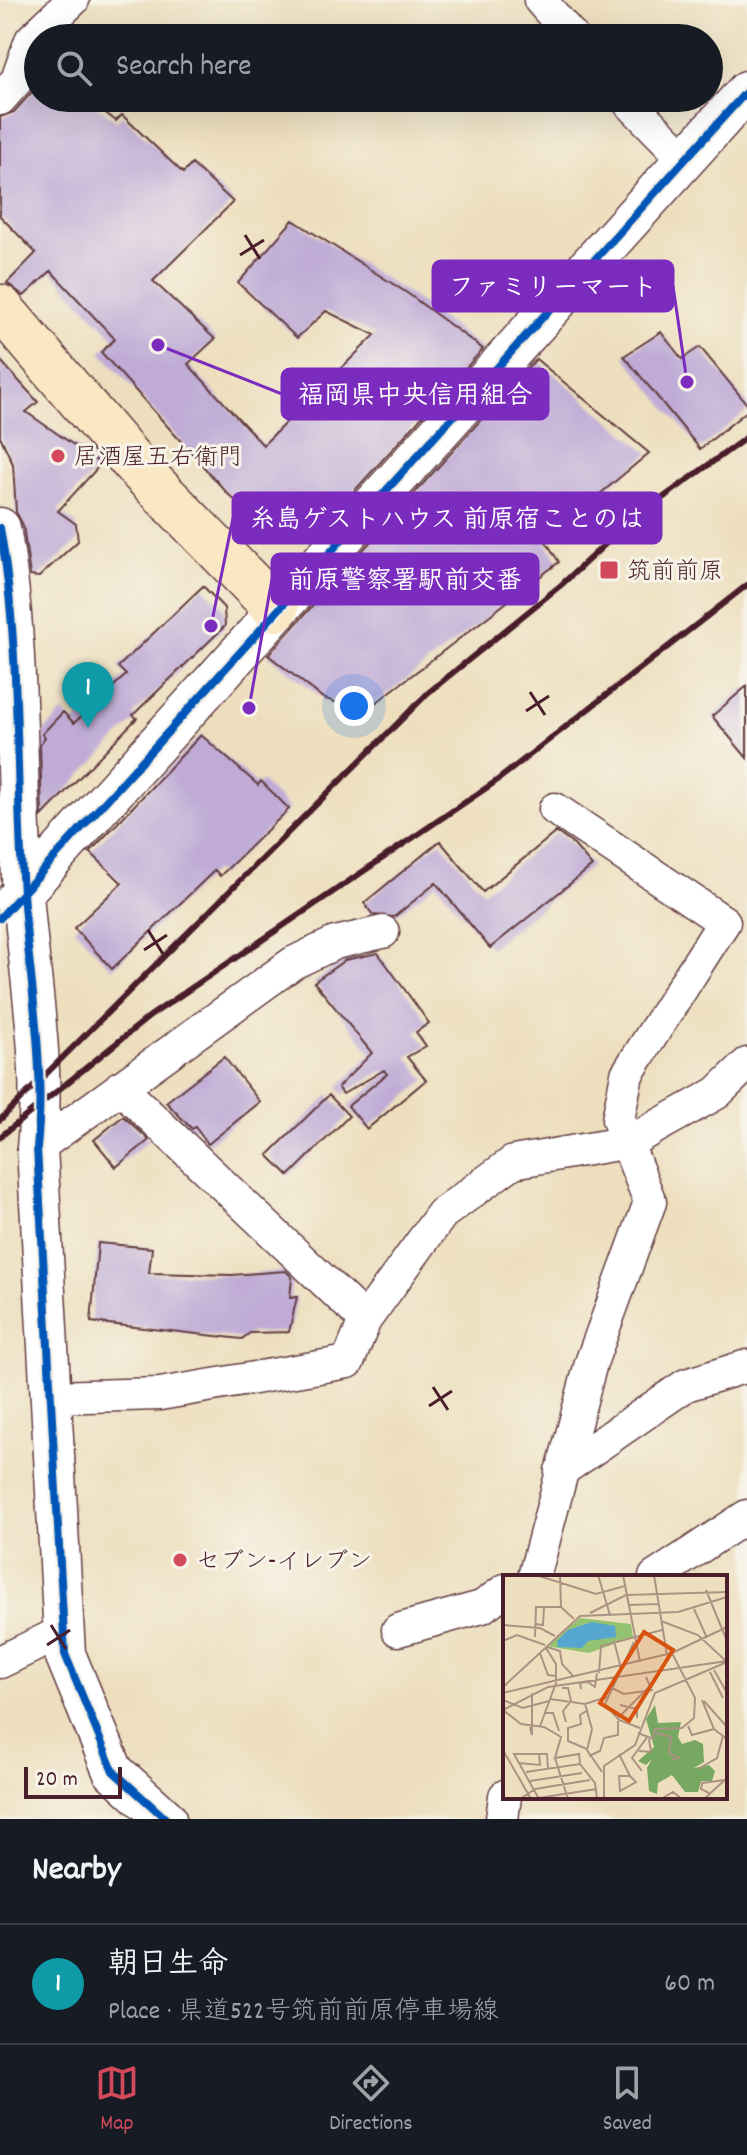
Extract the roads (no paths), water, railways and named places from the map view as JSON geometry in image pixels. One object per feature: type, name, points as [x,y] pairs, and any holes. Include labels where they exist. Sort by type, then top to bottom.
[{"type":"main road","points":[[0,307],[137,467],[276,609]]},
{"type":"street","points":[[48,24],[73,0]]},
{"type":"street","points":[[540,0],[561,24]]},
{"type":"street","points":[[0,99],[17,80],[24,60]]},
{"type":"street","points":[[12,905],[276,609],[747,91]]},
{"type":"street","points":[[639,112],[684,158]]},
{"type":"street","points":[[0,528],[9,582],[12,905],[42,1103],[37,1148],[65,1654],[113,1771],[166,1819]]},
{"type":"street","points":[[537,1575],[561,1471],[591,1363],[650,1202],[618,1120],[627,1074],[724,922],[555,809]]},
{"type":"street","points":[[37,1148],[293,963],[335,943],[383,932]]},
{"type":"street","points":[[51,1397],[160,1394],[348,1362],[365,1320],[442,1214],[513,1162],[629,1142],[717,1093],[747,1064]]},
{"type":"street","points":[[120,1087],[365,1320]]},
{"type":"street","points":[[561,1471],[686,1385],[747,1366]]},
{"type":"street","points":[[658,1575],[747,1516]]},
{"type":"street","points":[[398,1630],[482,1607],[503,1591]]},
{"type":"street","points":[[0,1662],[64,1631]]},
{"type":"street","points":[[502,1819],[505,1799]]},
{"type":"railway","points":[[0,1120],[429,692],[561,585],[628,523],[747,437]]},
{"type":"railway","points":[[0,1137],[150,1016],[495,782],[747,585]]},
{"type":"place","name":"福岡県中央信用組合","points":[[158,345]]},
{"type":"place","name":"ファミリーマート","points":[[687,382]]},
{"type":"place","name":"居酒屋五右衛門","points":[[58,456]]},
{"type":"place","name":"筑前前原","points":[[609,570]]},
{"type":"place","name":"糸島ゲストハウス 前原宿ことのは","points":[[211,626]]},
{"type":"place","name":"前原警察署駅前交番","points":[[249,708]]},
{"type":"place","name":"朝日生命","points":[[88,728]]},
{"type":"place","name":"セブン-イレブン","points":[[180,1560]]}]
